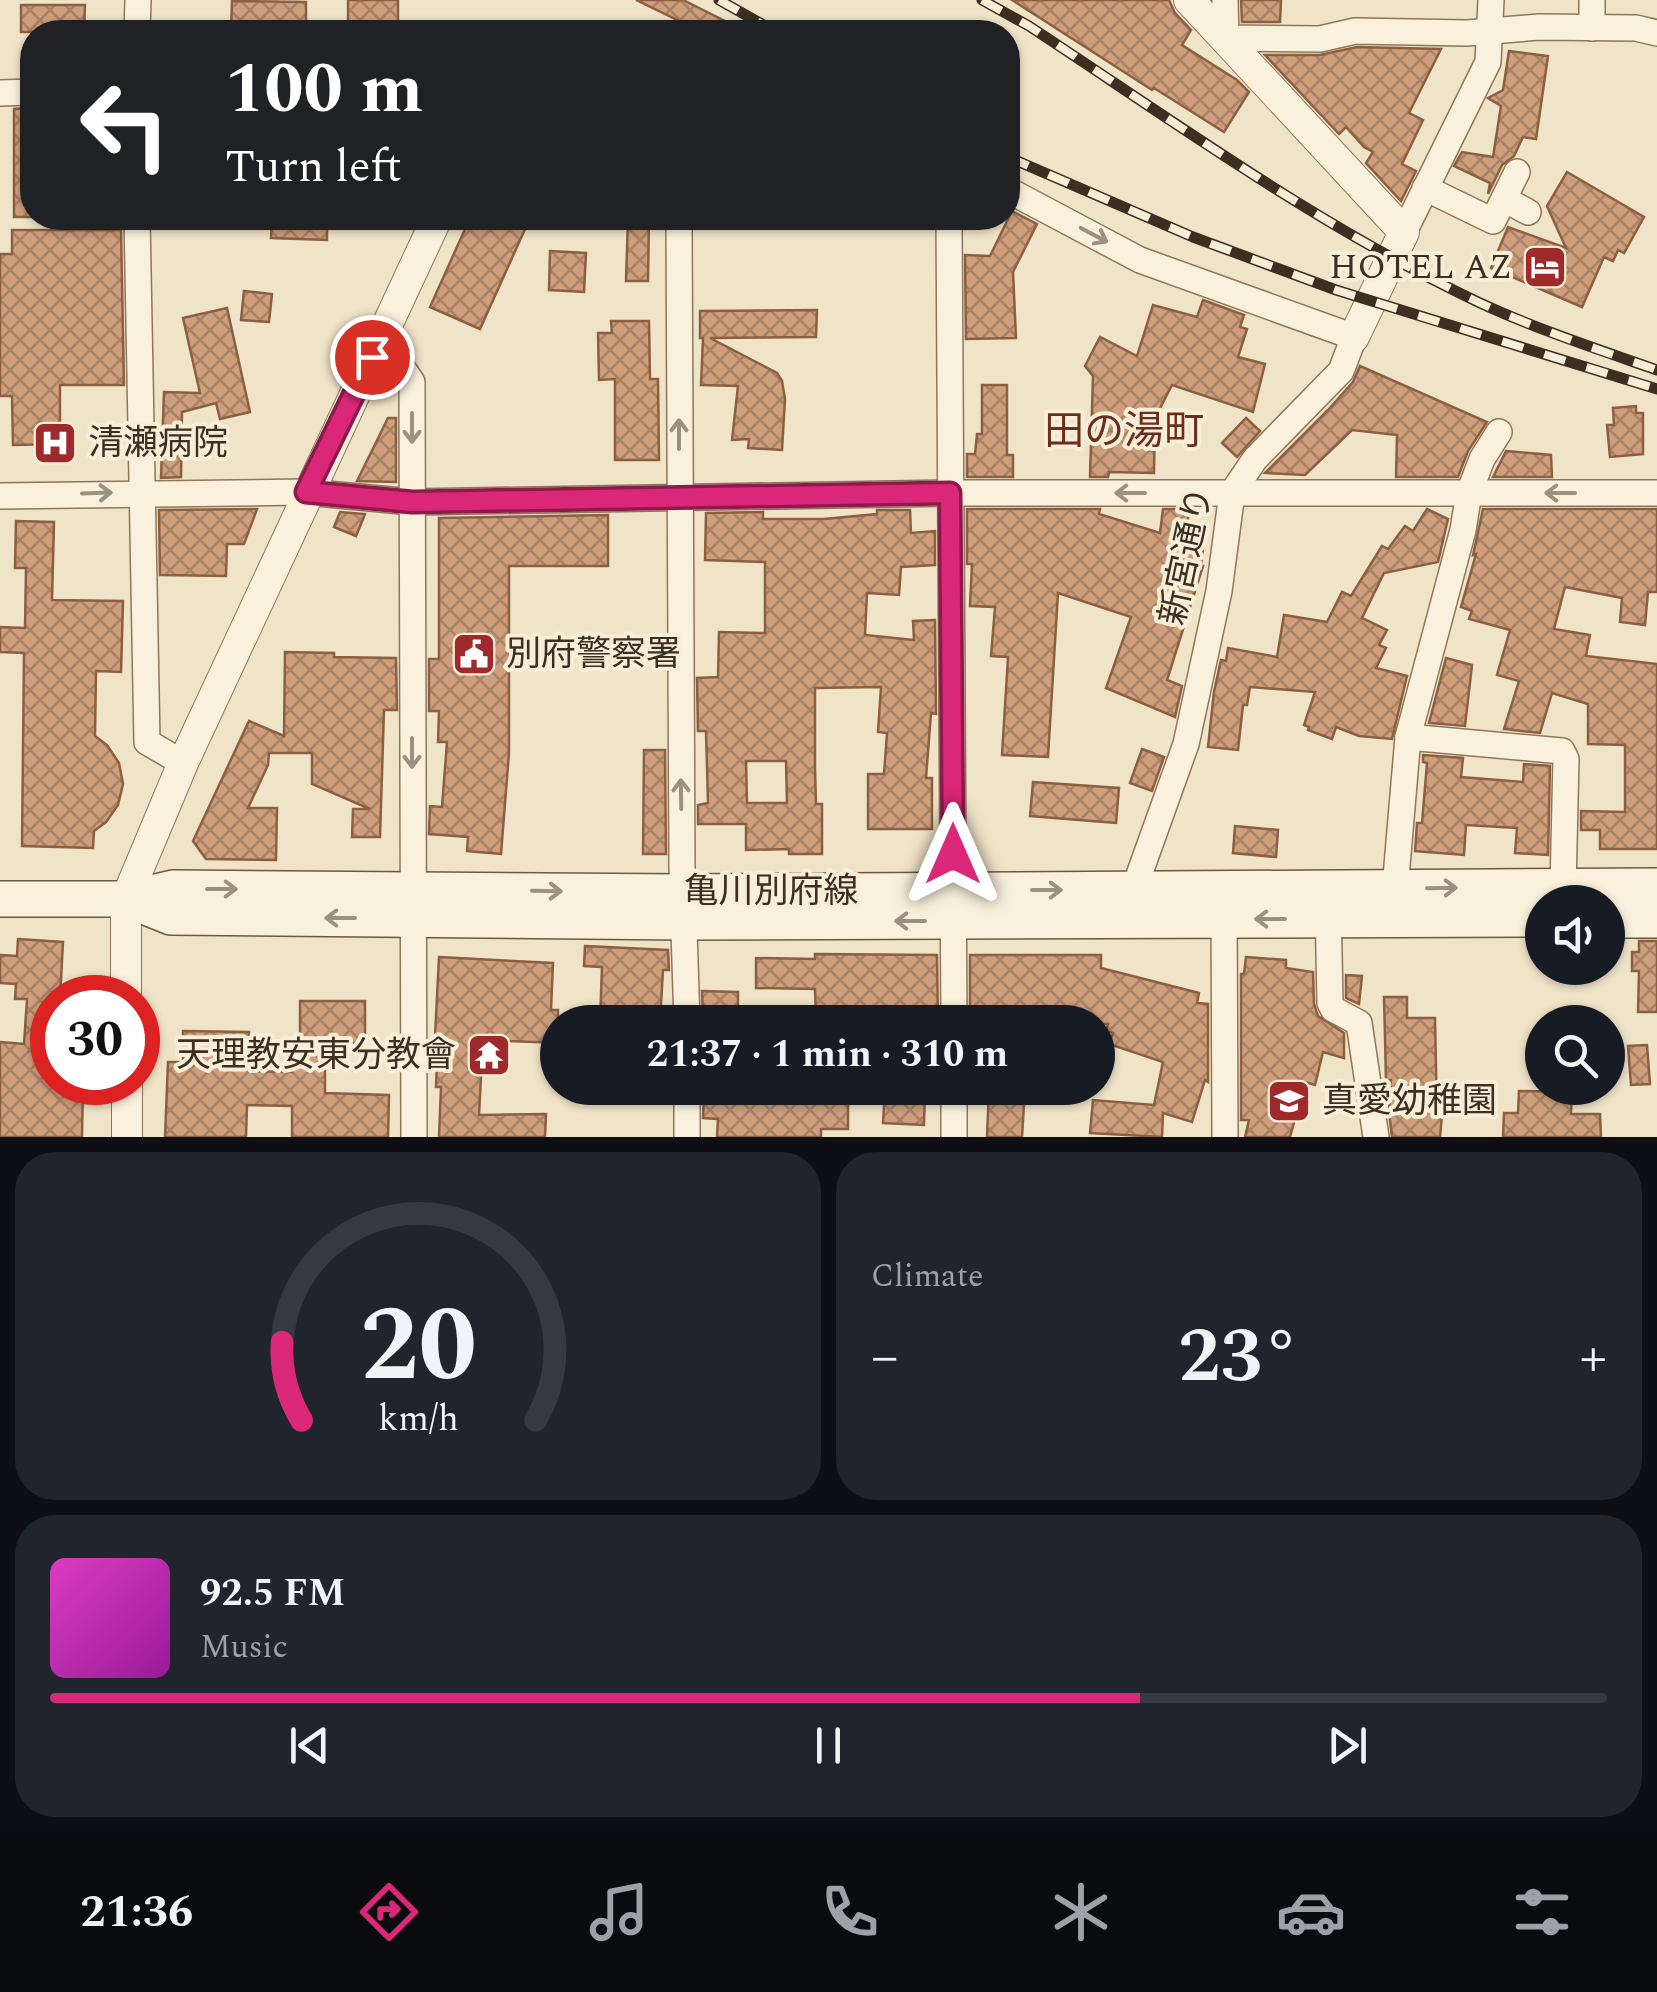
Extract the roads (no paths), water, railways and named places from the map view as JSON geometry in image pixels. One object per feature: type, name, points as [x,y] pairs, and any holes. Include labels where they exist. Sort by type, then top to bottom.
[{"type":"main road","name":"亀川別府線","points":[[1625,887],[1657,886]]},
{"type":"main road","name":"亀川別府線","points":[[0,899],[126,899],[173,888],[413,904],[1328,904],[1525,919]]},
{"type":"main road","name":"亀川別府線","points":[[1328,904],[1395,889],[1525,888]]},
{"type":"main road","name":"亀川別府線","points":[[953,906],[1134,890],[1224,904]]},
{"type":"main road","points":[[1625,920],[1657,920]]},
{"type":"street","points":[[1189,0],[1404,232]]},
{"type":"street","points":[[1225,0],[1226,38]]},
{"type":"street","name":"新宮通り","points":[[1134,890],[1186,744],[1219,591],[1232,492],[1255,459],[1340,371],[1488,62],[1491,0]]},
{"type":"street","points":[[1592,0],[1592,28]]},
{"type":"street","points":[[1226,38],[1320,39],[1376,30],[1636,28],[1657,33]]},
{"type":"street","points":[[1425,188],[1492,222],[1517,172]]},
{"type":"street","points":[[1020,196],[1140,260],[1354,337]]},
{"type":"street","points":[[1504,200],[1528,212]]},
{"type":"street","points":[[137,230],[147,742],[182,763]]},
{"type":"street","points":[[126,975],[126,899],[182,763],[431,230]]},
{"type":"street","points":[[678,230],[687,1005]]},
{"type":"street","points":[[948,230],[954,1005]]},
{"type":"street","points":[[372,357],[399,363],[412,382],[414,1137]]},
{"type":"street","points":[[1395,889],[1408,737],[1470,493],[1482,459],[1499,432]]},
{"type":"street","points":[[0,496],[306,492],[412,502],[950,493],[1657,494]]},
{"type":"street","points":[[1408,737],[1562,751],[1566,759],[1563,885]]},
{"type":"street","points":[[1224,904],[1224,1137]]},
{"type":"street","points":[[1328,904],[1330,1003],[1333,1009],[1358,1023],[1376,1137]]},
{"type":"street","points":[[127,1105],[128,1137]]},
{"type":"street","points":[[687,1105],[687,1137]]},
{"type":"street","points":[[954,1105],[954,1137]]},
{"type":"railway","points":[[719,0],[755,20]]},
{"type":"railway","points":[[982,0],[1018,20]]},
{"type":"railway","points":[[1020,21],[1305,207],[1419,273],[1522,321],[1657,370]]},
{"type":"railway","points":[[1020,162],[1193,237],[1336,290],[1657,389]]},
{"type":"place","name":"HOTEL AZ","points":[[1545,267]]},
{"type":"place","name":"清瀬病院","points":[[55,443]]},
{"type":"place","name":"別府警察署","points":[[474,654]]},
{"type":"place","name":"天理教安東分教會","points":[[489,1055]]},
{"type":"place","name":"真愛幼稚園","points":[[1289,1101]]},
{"type":"district","name":"田の湯町","points":[[1124,432]]}]
